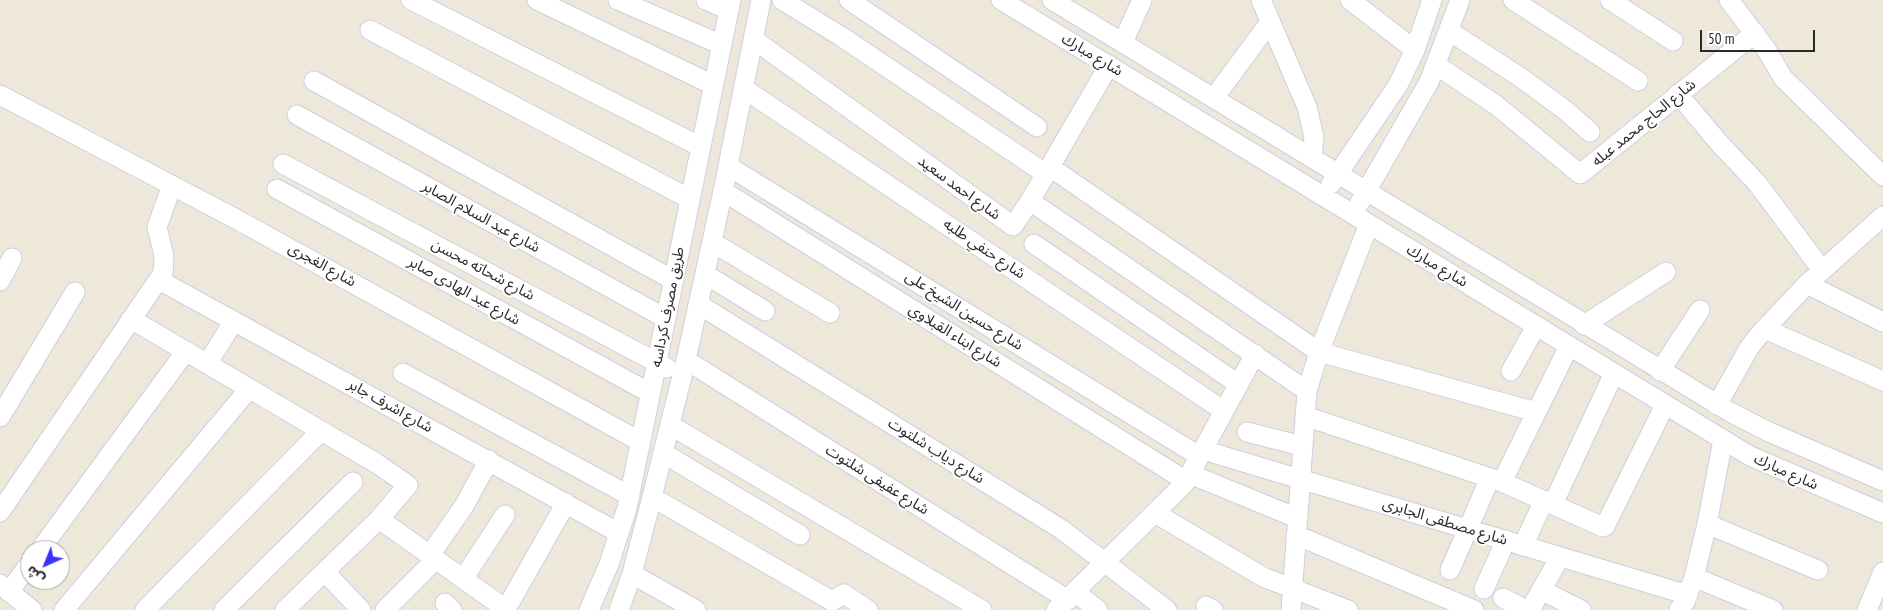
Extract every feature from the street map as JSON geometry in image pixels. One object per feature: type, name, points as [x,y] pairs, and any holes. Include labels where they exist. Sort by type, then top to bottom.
[{"type":"street","points":[[411,0],[701,147]]},
{"type":"street","points":[[537,0],[714,85]]},
{"type":"street","points":[[618,0],[722,45]]},
{"type":"street","points":[[706,0],[730,5]]},
{"type":"street","name":"طريق مصرف كرداسه","points":[[621,609],[632,574],[684,368],[723,192],[762,0]]},
{"type":"street","points":[[782,0],[1048,171],[1319,352],[1536,412]]},
{"type":"street","points":[[849,0],[1037,127]]},
{"type":"street","name":"شارع مبارك","points":[[1001,0],[1723,440],[1772,468],[1883,513]]},
{"type":"street","name":"شارع مبارك","points":[[1052,0],[1717,404],[1769,432],[1883,480]]},
{"type":"street","points":[[1123,42],[1142,0]]},
{"type":"street","points":[[1261,0],[1310,118],[1314,137],[1312,158]]},
{"type":"street","points":[[1350,0],[1415,50]]},
{"type":"street","points":[[1324,196],[1388,103],[1415,50],[1432,0]]},
{"type":"street","points":[[1291,610],[1307,391],[1361,219],[1366,191],[1430,82],[1460,0]]},
{"type":"street","points":[[1513,0],[1638,81]]},
{"type":"street","points":[[1610,0],[1673,42]]},
{"type":"street","points":[[1729,0],[1755,33],[1783,78],[1883,176]]},
{"type":"street","name":"طريق مصرف كرداسه","points":[[589,610],[609,564],[630,496],[730,5]]},
{"type":"street","points":[[1072,43],[1086,20]]},
{"type":"street","points":[[1214,98],[1270,22]]},
{"type":"street","points":[[370,30],[690,199]]},
{"type":"street","points":[[1449,31],[1527,83],[1590,132]]},
{"type":"street","name":"شارع الحاج محمد عبله","points":[[1436,65],[1496,105],[1580,174],[1755,33]]},
{"type":"street","name":"شارع احمد سعيد","points":[[753,39],[1010,225],[1016,224],[1109,65]]},
{"type":"street","points":[[314,81],[673,280]]},
{"type":"street","name":"شارع حنفي طلبه","points":[[743,88],[1224,411]]},
{"type":"street","points":[[1678,94],[1762,190],[1822,270]]},
{"type":"street","name":"شارع الغجرى","points":[[0,95],[172,185],[472,347],[641,442]]},
{"type":"street","name":"شارع عبد السلام الصابر","points":[[297,115],[665,318]]},
{"type":"street","points":[[1358,147],[1382,163]]},
{"type":"street","name":"شارع شحاته محسن","points":[[283,164],[657,362],[684,368]]},
{"type":"street","name":"شارع حسين الشيخ على","points":[[728,166],[1201,453]]},
{"type":"street","points":[[0,512],[159,280],[165,264],[157,228],[172,185]]},
{"type":"street","name":"شارع عبد الهادى صابر","points":[[277,189],[650,393]]},
{"type":"street","name":"شارع ابناء القبلاوي","points":[[723,192],[1188,478],[1474,610]]},
{"type":"street","points":[[1030,201],[1307,391]]},
{"type":"street","points":[[1717,404],[1750,348],[1765,330],[1807,284],[1881,220]]},
{"type":"street","points":[[712,242],[830,313]]},
{"type":"street","points":[[1034,244],[1238,384]]},
{"type":"street","points":[[0,281],[12,258]]},
{"type":"street","points":[[1584,324],[1666,272]]},
{"type":"street","points":[[705,274],[765,311]]},
{"type":"street","name":"شارع اشرف جابر","points":[[159,280],[619,533]]},
{"type":"street","points":[[1807,284],[1883,322]]},
{"type":"street","points":[[0,417],[75,292]]},
{"type":"street","name":"شارع دياب شلتوت","points":[[698,304],[1061,529],[1167,610]]},
{"type":"street","points":[[1660,371],[1700,310]]},
{"type":"street","points":[[131,319],[406,483],[406,490],[379,519],[285,610]]},
{"type":"street","points":[[207,364],[234,321]]},
{"type":"street","points":[[1511,370],[1536,326]]},
{"type":"street","points":[[1765,330],[1883,382]]},
{"type":"street","points":[[1450,570],[1468,529],[1536,412],[1569,346]]},
{"type":"street","points":[[47,540],[186,351]]},
{"type":"street","points":[[1067,601],[1188,478],[1254,354]]},
{"type":"street","name":"شارع عفيفى شلتوت","points":[[684,368],[1067,601],[1098,610]]},
{"type":"street","points":[[404,373],[630,496]]},
{"type":"street","points":[[1484,589],[1515,543],[1549,502],[1614,373]]},
{"type":"street","points":[[64,610],[249,389]]},
{"type":"street","points":[[1305,416],[1496,480],[1604,527],[1665,405]]},
{"type":"street","points":[[670,425],[982,610]]},
{"type":"street","points":[[145,610],[321,432]]},
{"type":"street","points":[[1247,432],[1302,446]]},
{"type":"street","points":[[1687,594],[1707,524],[1723,440]]},
{"type":"street","points":[[663,453],[800,535]]},
{"type":"street","name":"شارع مصطفى الجابرى","points":[[1201,453],[1300,479],[1687,594],[1773,610]]},
{"type":"street","points":[[386,610],[432,557],[464,506],[489,460]]},
{"type":"street","points":[[224,610],[353,482]]},
{"type":"street","points":[[652,497],[832,601],[844,594],[868,610]]},
{"type":"street","points":[[379,519],[506,610],[566,503]]},
{"type":"street","points":[[1154,513],[1263,577],[1348,610]]},
{"type":"street","points":[[463,579],[505,515]]},
{"type":"street","points":[[1707,524],[1818,570]]},
{"type":"street","points":[[1503,598],[1528,610],[1560,557]]},
{"type":"street","points":[[325,572],[360,610]]},
{"type":"street","points":[[1866,610],[1883,572]]},
{"type":"street","points":[[20,574],[5,588],[32,610]]},
{"type":"street","points":[[632,574],[696,610]]},
{"type":"street","points":[[1541,590],[1581,610]]}]
